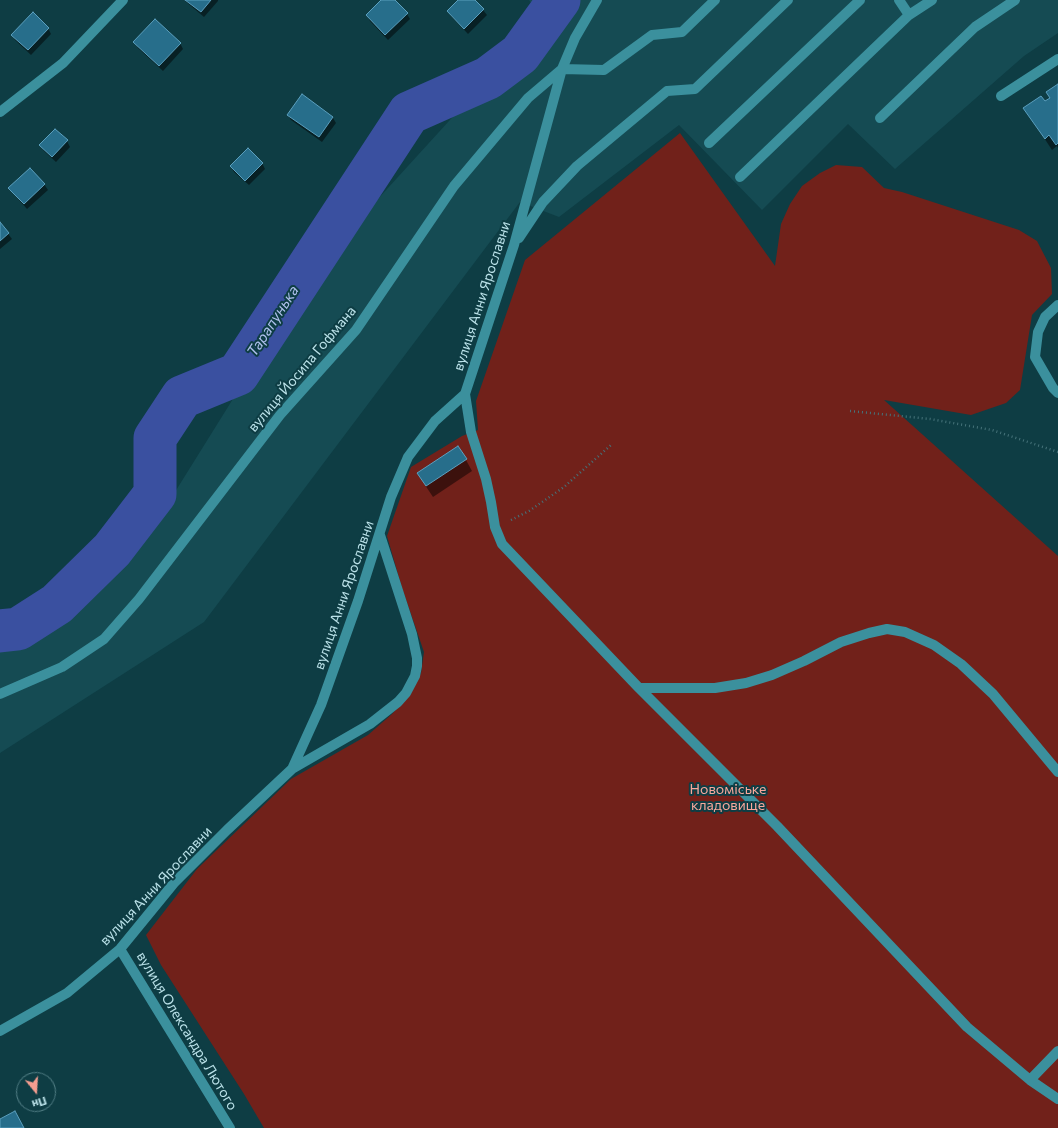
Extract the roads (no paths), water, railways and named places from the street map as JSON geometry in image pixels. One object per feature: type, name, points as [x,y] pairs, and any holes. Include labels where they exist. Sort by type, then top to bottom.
[{"type":"street","points":[[0,112],[63,63],[123,0]]},
{"type":"street","name":"вулиця Йосипа Гофмана","points":[[0,694],[62,666],[104,639],[144,593],[280,415],[356,330],[454,186],[528,98],[562,69],[575,38],[597,0]]},
{"type":"street","points":[[562,69],[604,70],[652,35],[682,32],[716,0]]},
{"type":"street","points":[[514,245],[543,202],[577,166],[666,91],[695,89],[788,0]]},
{"type":"street","points":[[709,143],[860,0]]},
{"type":"street","points":[[899,0],[909,15]]},
{"type":"street","points":[[740,177],[909,15],[932,0]]},
{"type":"street","points":[[880,118],[975,27],[1015,0]]},
{"type":"street","points":[[1001,96],[1058,59]]},
{"type":"street","name":"вулиця Анни Ярославни","points":[[0,1030],[67,993],[120,949],[174,883],[227,830],[292,769],[321,705],[380,535],[391,497],[408,457],[435,421],[465,394],[514,245],[562,69]]},
{"type":"street","points":[[1058,305],[1045,317],[1038,332],[1035,357],[1058,394]]},
{"type":"street","points":[[465,394],[471,432],[487,485],[495,527],[502,544],[639,688],[777,826],[967,1027],[1030,1080],[1058,1099]]},
{"type":"street","points":[[292,769],[370,724],[398,702],[406,692],[415,676],[417,658],[412,634],[380,535]]},
{"type":"street","points":[[639,688],[716,688],[746,683],[772,675],[841,642],[869,633],[887,629],[905,632],[934,645],[961,664],[993,694],[1058,772]]},
{"type":"street","name":"вулиця Олександра Лютого","points":[[120,949],[230,1128]]},
{"type":"street","points":[[1030,1080],[1058,1051]]},
{"type":"waterway","name":"Тарапунька","points":[[0,631],[18,629],[57,604],[112,550],[155,494],[155,438],[182,397],[238,374],[409,113],[488,78],[520,54],[559,0]]},
{"type":"park label","name":"Новоміське кладовище","points":[[728,798]]}]
